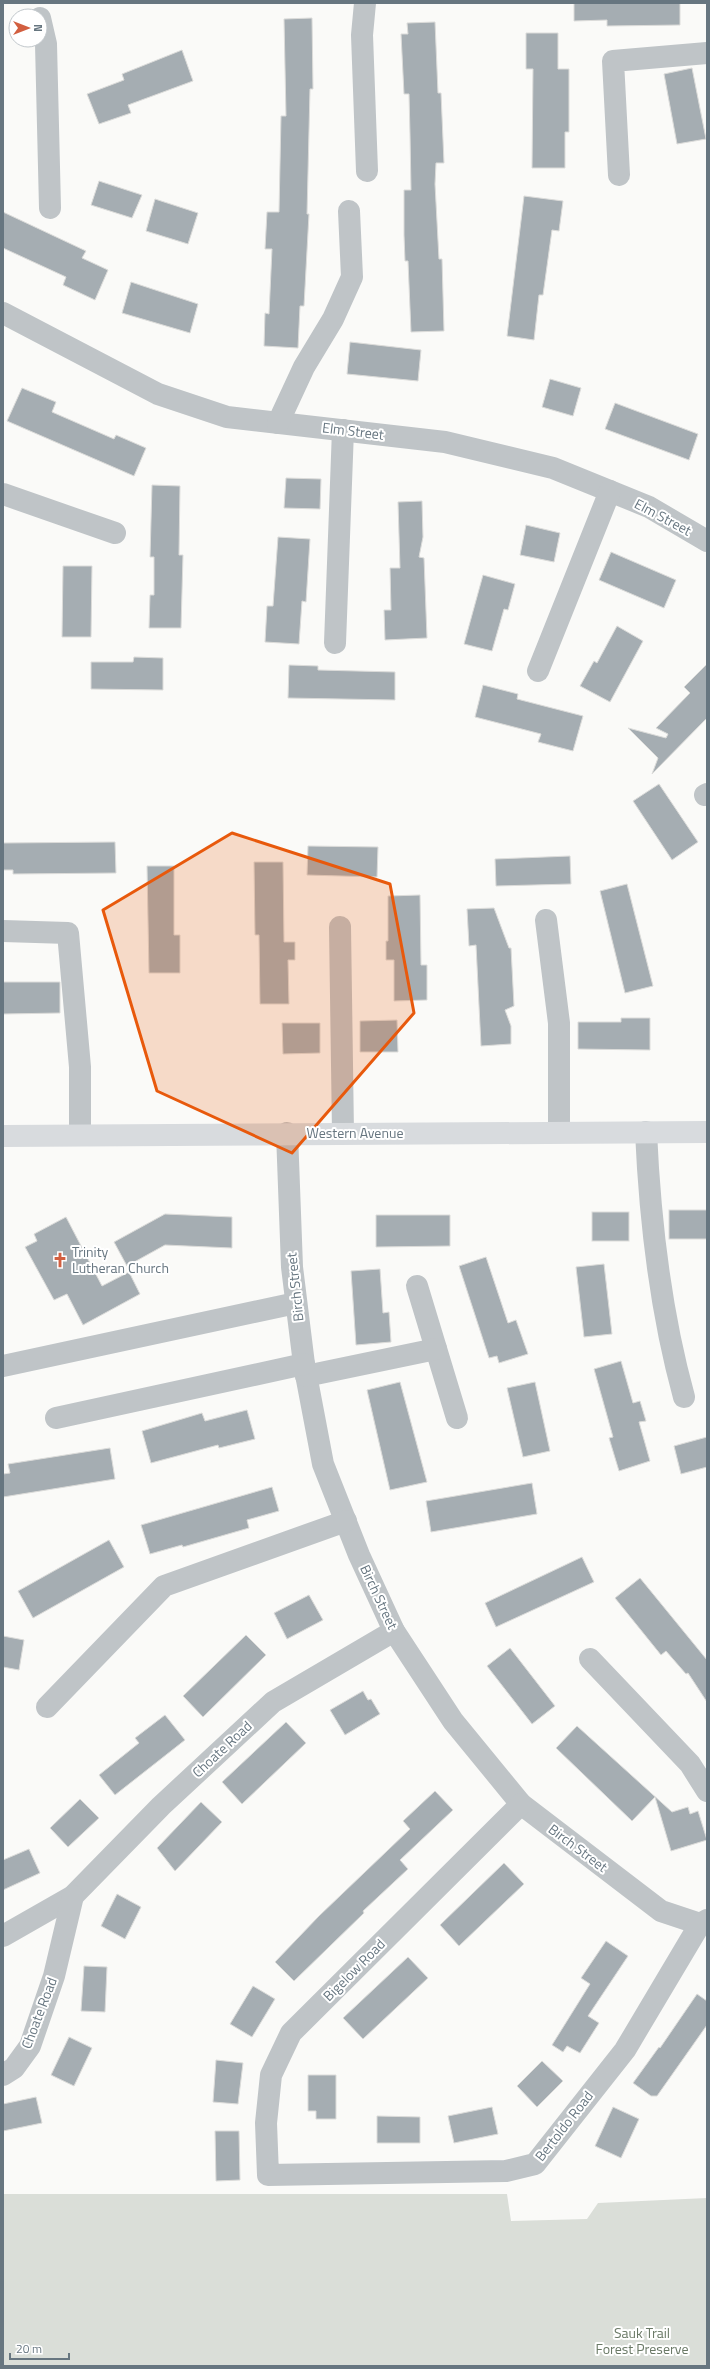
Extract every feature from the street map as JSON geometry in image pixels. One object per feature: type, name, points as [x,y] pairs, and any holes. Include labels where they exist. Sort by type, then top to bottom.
[{"type":"main road","name":"Western Avenue","points":[[3,1136],[287,1133],[707,1132]]},
{"type":"street","points":[[365,3],[362,35],[367,171]]},
{"type":"street","points":[[46,48],[50,208]]},
{"type":"street","points":[[620,174],[613,61],[707,53]]},
{"type":"street","points":[[278,423],[304,366],[333,319],[352,277],[349,211]]},
{"type":"street","name":"Elm Street","points":[[3,313],[158,394],[227,417],[445,442],[552,468],[649,507],[707,541]]},
{"type":"street","points":[[335,643],[343,430]]},
{"type":"street","points":[[538,670],[610,491]]},
{"type":"street","points":[[3,494],[115,533]]},
{"type":"street","points":[[546,920],[559,1023],[559,1132]]},
{"type":"street","points":[[340,927],[343,1133]]},
{"type":"street","points":[[3,931],[68,932],[80,1067],[80,1135]]},
{"type":"street","points":[[646,1132],[650,1203],[657,1271],[670,1346],[684,1397]]},
{"type":"street","name":"Birch Street","points":[[287,1133],[292,1267],[305,1370],[323,1464],[394,1631],[453,1722],[521,1804],[661,1911],[704,1922]]},
{"type":"street","points":[[417,1286],[457,1418]]},
{"type":"street","points":[[3,1366],[296,1303]]},
{"type":"street","points":[[56,1418],[305,1370],[436,1349]]},
{"type":"street","points":[[47,1707],[164,1586],[346,1521]]},
{"type":"street","name":"Choate Road","points":[[3,1936],[73,1896],[161,1806],[273,1702],[394,1631]]},
{"type":"street","points":[[590,1659],[690,1764],[707,1791]]},
{"type":"street","name":"Bigelow Road","points":[[268,2175],[266,2123],[271,2075],[291,2033],[521,1804]]},
{"type":"street","name":"Choate Road","points":[[3,2075],[14,2068],[30,2046],[54,1976],[73,1896]]},
{"type":"street","name":"Bertoldo Road","points":[[268,2175],[506,2171],[535,2164],[625,2050],[704,1922]]},
{"type":"highlighted area","points":[[232,833],[390,884],[414,1013],[292,1153],[157,1091],[103,910]]},
{"type":"green space","name":"Sauk Trail Forest Preserve","points":[[3,2194],[507,2194],[511,2221],[587,2219],[598,2203],[707,2198],[707,2366],[3,2366]]},
{"type":"building","points":[[574,3],[680,3],[680,25],[607,26],[607,20],[574,21]]},
{"type":"building","points":[[312,18],[313,89],[310,89],[307,214],[309,214],[304,306],[300,306],[298,348],[264,346],[265,313],[269,314],[272,249],[265,249],[267,212],[279,212],[281,116],[286,116],[284,19]]},
{"type":"building","points":[[435,22],[438,93],[441,93],[444,163],[436,163],[435,184],[439,259],[442,259],[444,331],[411,332],[408,261],[405,261],[404,235],[404,190],[411,190],[409,94],[404,94],[401,34],[408,34],[407,23]]},
{"type":"building","points":[[526,33],[558,33],[558,69],[569,69],[569,132],[565,132],[565,168],[532,168],[533,69],[526,69]]},
{"type":"building","points":[[182,50],[193,81],[128,105],[131,113],[99,124],[87,94],[124,80],[122,74]]},
{"type":"building","points":[[692,68],[706,139],[677,144],[664,74]]},
{"type":"building","points":[[99,181],[142,195],[132,218],[91,205]]},
{"type":"building","points":[[524,196],[563,201],[559,231],[552,230],[543,295],[539,295],[534,340],[507,336]]},
{"type":"building","points":[[155,199],[198,213],[188,244],[146,231]]},
{"type":"building","points":[[3,212],[86,251],[82,258],[108,270],[95,300],[63,285],[66,277],[3,248]]},
{"type":"building","points":[[131,282],[198,304],[190,333],[122,313]]},
{"type":"building","points":[[350,342],[421,350],[418,381],[347,374]]},
{"type":"building","points":[[550,379],[581,388],[573,416],[542,407]]},
{"type":"building","points":[[22,388],[56,402],[52,412],[114,439],[116,435],[146,448],[134,476],[7,421]]},
{"type":"building","points":[[615,403],[698,434],[689,460],[605,429]]},
{"type":"building","points":[[286,478],[321,479],[320,509],[284,508]]},
{"type":"building","points":[[152,485],[180,486],[179,555],[183,555],[181,628],[149,628],[150,595],[154,595],[154,557],[150,557]]},
{"type":"building","points":[[422,501],[423,537],[419,557],[424,558],[427,638],[385,640],[384,610],[391,610],[390,568],[400,568],[398,502]]},
{"type":"building","points":[[526,525],[560,533],[554,562],[520,555]]},
{"type":"building","points":[[278,537],[310,539],[306,602],[302,601],[299,644],[265,642],[267,606],[273,606]]},
{"type":"building","points":[[611,552],[676,580],[664,608],[599,580]]},
{"type":"building","points":[[63,566],[92,566],[91,637],[62,637]]},
{"type":"building","points":[[483,575],[515,584],[508,610],[504,609],[492,651],[464,644]]},
{"type":"building","points":[[617,626],[643,641],[610,702],[580,686],[594,661],[597,663]]},
{"type":"building","points":[[134,657],[163,658],[163,690],[91,689],[91,662],[133,662]]},
{"type":"building","points":[[707,664],[707,718],[652,774],[658,758],[628,728],[666,738],[668,734],[656,728],[690,693],[684,687]]},
{"type":"building","points":[[289,665],[318,666],[318,670],[395,672],[395,700],[288,698]]},
{"type":"building","points":[[483,685],[518,694],[517,699],[583,716],[573,751],[538,742],[541,734],[475,717]]},
{"type":"building","points":[[659,784],[698,842],[672,860],[633,801]]},
{"type":"building","points":[[115,842],[116,873],[13,874],[13,870],[3,870],[3,843]]},
{"type":"building","points":[[308,846],[378,847],[377,877],[307,875]]},
{"type":"building","points":[[570,856],[571,884],[496,886],[495,859]]},
{"type":"building","points":[[254,862],[283,862],[284,942],[295,942],[295,960],[288,960],[289,1004],[260,1004],[259,935],[255,935]]},
{"type":"building","points":[[147,866],[174,866],[174,935],[180,935],[180,973],[149,973]]},
{"type":"building","points":[[627,884],[653,986],[625,993],[600,891]]},
{"type":"building","points":[[420,895],[421,965],[427,965],[427,1000],[394,1001],[394,960],[386,960],[386,941],[388,941],[388,896]]},
{"type":"building","points":[[494,908],[509,948],[511,948],[514,1006],[505,1010],[511,1026],[511,1044],[481,1046],[476,945],[469,946],[467,909]]},
{"type":"building","points":[[3,982],[60,982],[60,1013],[3,1014]]},
{"type":"building","points":[[621,1018],[650,1018],[650,1050],[578,1049],[578,1022],[621,1022]]},
{"type":"building","points":[[397,1020],[398,1052],[360,1052],[360,1021]]},
{"type":"building","points":[[282,1023],[320,1023],[320,1053],[283,1054]]},
{"type":"building","points":[[669,1210],[707,1210],[707,1239],[669,1239]]},
{"type":"building","points":[[592,1212],[629,1212],[629,1241],[592,1241]]},
{"type":"building","points":[[165,1214],[232,1217],[232,1248],[165,1245],[127,1266],[114,1242]]},
{"type":"building","points":[[376,1215],[450,1215],[450,1246],[376,1247]]},
{"type":"building","name":"Trinity Lutheran Church","points":[[66,1217],[102,1286],[129,1272],[140,1294],[83,1325],[67,1294],[54,1300],[25,1247],[37,1241],[34,1234]]},
{"type":"building","points":[[486,1257],[508,1323],[516,1320],[528,1354],[499,1363],[497,1356],[489,1358],[459,1266]]},
{"type":"building","points":[[604,1264],[612,1334],[584,1337],[576,1267]]},
{"type":"building","points":[[380,1269],[383,1313],[389,1312],[391,1342],[356,1345],[351,1271]]},
{"type":"building","points":[[621,1361],[633,1403],[640,1401],[646,1421],[639,1422],[650,1461],[619,1471],[609,1438],[613,1437],[594,1369]]},
{"type":"building","points":[[400,1382],[427,1482],[390,1490],[367,1390]]},
{"type":"building","points":[[535,1382],[550,1451],[523,1457],[507,1388]]},
{"type":"building","points":[[247,1410],[255,1439],[219,1448],[218,1445],[151,1463],[142,1431],[202,1413],[205,1421]]},
{"type":"building","points":[[707,1437],[707,1467],[681,1474],[674,1446]]},
{"type":"building","points":[[110,1448],[115,1479],[3,1497],[3,1474],[10,1473],[8,1464]]},
{"type":"building","points":[[532,1483],[537,1514],[431,1532],[426,1501]]},
{"type":"building","points":[[272,1487],[279,1511],[247,1520],[249,1528],[183,1547],[182,1545],[150,1554],[141,1525]]},
{"type":"building","points":[[109,1540],[124,1567],[33,1618],[18,1591]]},
{"type":"building","points":[[582,1557],[594,1582],[496,1627],[485,1603]]},
{"type":"building","points":[[640,1578],[707,1660],[707,1702],[688,1673],[686,1674],[666,1651],[661,1655],[615,1598]]},
{"type":"building","points":[[309,1595],[323,1620],[287,1639],[274,1613]]},
{"type":"building","points":[[246,1635],[266,1655],[203,1717],[183,1696]]},
{"type":"building","points":[[3,1636],[24,1640],[19,1670],[3,1667]]},
{"type":"building","points":[[510,1648],[555,1706],[532,1724],[487,1666]]},
{"type":"building","points":[[363,1691],[368,1700],[371,1699],[380,1714],[345,1735],[330,1710]]},
{"type":"building","points":[[165,1715],[185,1740],[115,1795],[99,1775],[139,1743],[135,1738]]},
{"type":"building","points":[[286,1722],[306,1743],[242,1804],[222,1782]]},
{"type":"building","points":[[577,1726],[672,1812],[688,1807],[690,1814],[698,1811],[707,1840],[671,1851],[655,1797],[632,1821],[556,1748]]},
{"type":"building","points":[[435,1791],[453,1810],[400,1860],[408,1869],[363,1911],[364,1913],[294,1981],[275,1962],[319,1916],[410,1829],[403,1821]]},
{"type":"building","points":[[80,1799],[99,1818],[68,1847],[50,1828]]},
{"type":"building","points":[[201,1802],[222,1822],[175,1871],[157,1848]]},
{"type":"building","points":[[29,1849],[40,1873],[3,1890],[3,1860]]},
{"type":"building","points":[[504,1863],[524,1884],[459,1946],[440,1925]]},
{"type":"building","points":[[117,1894],[141,1907],[125,1939],[101,1926]]},
{"type":"building","points":[[606,1941],[628,1956],[588,2016],[599,2023],[580,2053],[567,2046],[563,2052],[552,2045],[590,1984],[581,1978]]},
{"type":"building","points":[[408,1957],[428,1978],[363,2039],[343,2018]]},
{"type":"building","points":[[84,1966],[107,1967],[105,2012],[81,2011]]},
{"type":"building","points":[[253,1986],[275,1999],[252,2037],[230,2024]]},
{"type":"building","points":[[697,1994],[707,2001],[707,2025],[657,2096],[651,2096],[633,2083],[659,2047],[660,2048]]},
{"type":"building","points":[[69,2037],[92,2048],[74,2086],[51,2075]]},
{"type":"building","points":[[216,2060],[243,2063],[238,2104],[213,2102]]},
{"type":"building","points":[[542,2061],[563,2081],[537,2107],[517,2086]]},
{"type":"building","points":[[308,2075],[336,2075],[336,2119],[316,2119],[316,2111],[308,2111]]},
{"type":"building","points":[[36,2097],[42,2123],[3,2131],[3,2104]]},
{"type":"building","points":[[492,2107],[498,2134],[454,2143],[448,2116]]},
{"type":"building","points":[[613,2107],[639,2119],[621,2158],[595,2146]]},
{"type":"building","points":[[377,2116],[420,2117],[420,2143],[377,2143]]},
{"type":"building","points":[[215,2131],[239,2131],[240,2180],[216,2181]]},
{"type":"place","name":"Trinity Lutheran Church","points":[[60,1260]]}]
